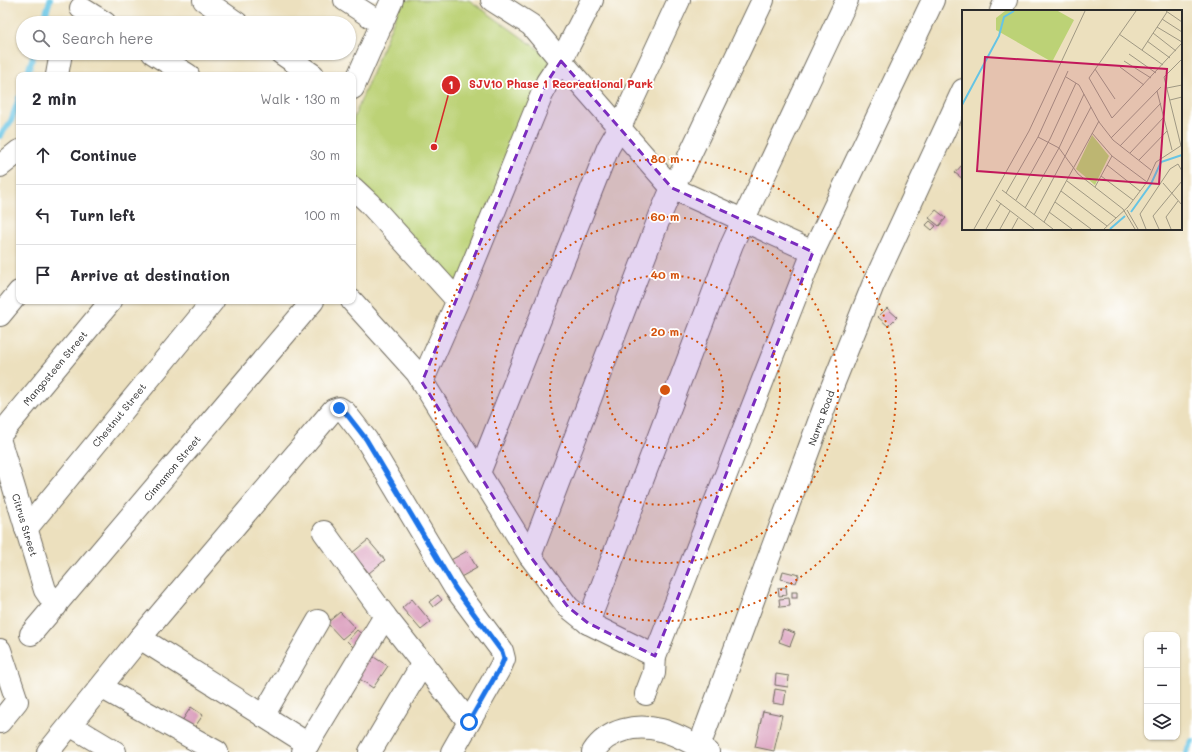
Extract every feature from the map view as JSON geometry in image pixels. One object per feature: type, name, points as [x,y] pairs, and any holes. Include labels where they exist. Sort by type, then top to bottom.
[{"type":"street","points":[[204,0],[227,16]]},
{"type":"street","points":[[345,0],[382,24]]},
{"type":"street","points":[[356,81],[392,0]]},
{"type":"street","points":[[492,0],[532,25],[560,61],[620,127],[672,188],[813,252]]},
{"type":"street","points":[[422,382],[547,82],[560,61],[592,0]]},
{"type":"street","points":[[479,473],[608,148],[620,127],[679,0]]},
{"type":"street","points":[[530,556],[672,188],[684,168],[763,0]]},
{"type":"street","points":[[588,623],[732,244],[847,0]]},
{"type":"street","points":[[646,694],[654,673],[655,656],[813,252],[933,0]]},
{"type":"street","points":[[1001,10],[1006,0]]},
{"type":"street","points":[[80,10],[92,16]]},
{"type":"street","points":[[58,72],[60,60]]},
{"type":"street","points":[[164,60],[183,72]]},
{"type":"street","points":[[291,60],[308,72]]},
{"type":"street","name":"Narra Road","points":[[701,750],[830,392],[873,285],[962,92]]},
{"type":"street","points":[[0,166],[16,153]]},
{"type":"street","points":[[356,191],[369,203],[457,300]]},
{"type":"street","points":[[0,315],[16,296]]},
{"type":"street","name":"Mangosteen Street","points":[[0,435],[109,304]]},
{"type":"street","name":"Chestnut Street","points":[[26,529],[211,304]]},
{"type":"street","name":"Cinnamon Street","points":[[31,634],[310,304]]},
{"type":"street","points":[[355,304],[417,373],[530,556],[568,607],[588,623],[655,656]]},
{"type":"street","points":[[48,752],[140,638],[332,410],[339,408],[345,412],[366,439],[455,588],[502,652],[504,659],[501,666],[452,752]]},
{"type":"street","name":"Citrus Street","points":[[0,442],[45,590],[56,606]]},
{"type":"street","points":[[324,532],[385,616],[469,722]]},
{"type":"street","points":[[140,638],[262,716],[305,748],[385,616]]},
{"type":"street","points":[[262,716],[318,620]]},
{"type":"street","points":[[0,650],[17,701],[0,722]]},
{"type":"street","points":[[370,752],[423,663]]},
{"type":"street","points":[[101,687],[217,752]]},
{"type":"street","points":[[70,725],[115,752]]},
{"type":"street","points":[[593,752],[598,744],[610,735],[628,728],[662,730],[701,750]]},
{"type":"highlighted area","points":[[561,61],[672,188],[813,252],[655,656],[588,623],[568,607],[530,556],[422,382],[547,82]]},
{"type":"green space","points":[[402,0],[469,0],[551,58],[459,286],[356,177],[356,113]]},
{"type":"building","points":[[961,166],[962,166],[962,178],[955,173]]},
{"type":"building","points":[[936,210],[946,218],[939,226],[929,218]]},
{"type":"building","points":[[930,221],[936,226],[932,230],[926,225]]},
{"type":"building","points":[[887,308],[897,317],[888,326],[878,317]]},
{"type":"building","points":[[368,540],[385,560],[369,573],[352,553]]},
{"type":"building","points":[[467,551],[477,568],[459,578],[449,561]]},
{"type":"building","points":[[783,571],[799,575],[796,583],[781,579]]},
{"type":"building","points":[[786,587],[787,595],[779,596],[778,588]]},
{"type":"building","points":[[792,592],[797,592],[797,598],[792,598]]},
{"type":"building","points":[[438,595],[442,600],[433,607],[429,602]]},
{"type":"building","points":[[789,598],[790,606],[780,607],[779,599]]},
{"type":"building","points":[[412,599],[431,622],[421,630],[402,608]]},
{"type":"building","points":[[340,612],[355,628],[342,639],[327,623]]},
{"type":"building","points":[[783,629],[795,633],[790,646],[779,642]]},
{"type":"building","points":[[357,630],[365,637],[354,648],[347,641]]},
{"type":"building","points":[[369,654],[388,666],[373,688],[355,676]]},
{"type":"building","points":[[776,674],[789,676],[788,687],[775,685]]},
{"type":"building","points":[[775,689],[786,691],[784,705],[773,703]]},
{"type":"building","points":[[191,707],[203,715],[192,731],[180,724]]},
{"type":"building","points":[[763,711],[782,715],[774,751],[755,747]]},
{"type":"waterway","points":[[45,16],[50,0]]},
{"type":"waterway","points":[[28,72],[32,60]]},
{"type":"waterway","points":[[0,136],[11,121],[16,107]]},
{"type":"waterway","points":[[1186,752],[1192,741]]},
{"type":"place","name":"SJV10 Phase 1 Recreational Park","points":[[434,147]]},
{"type":"route","points":[[339,408],[345,412],[366,439],[455,588],[502,652],[504,659],[501,666],[469,722]]}]
